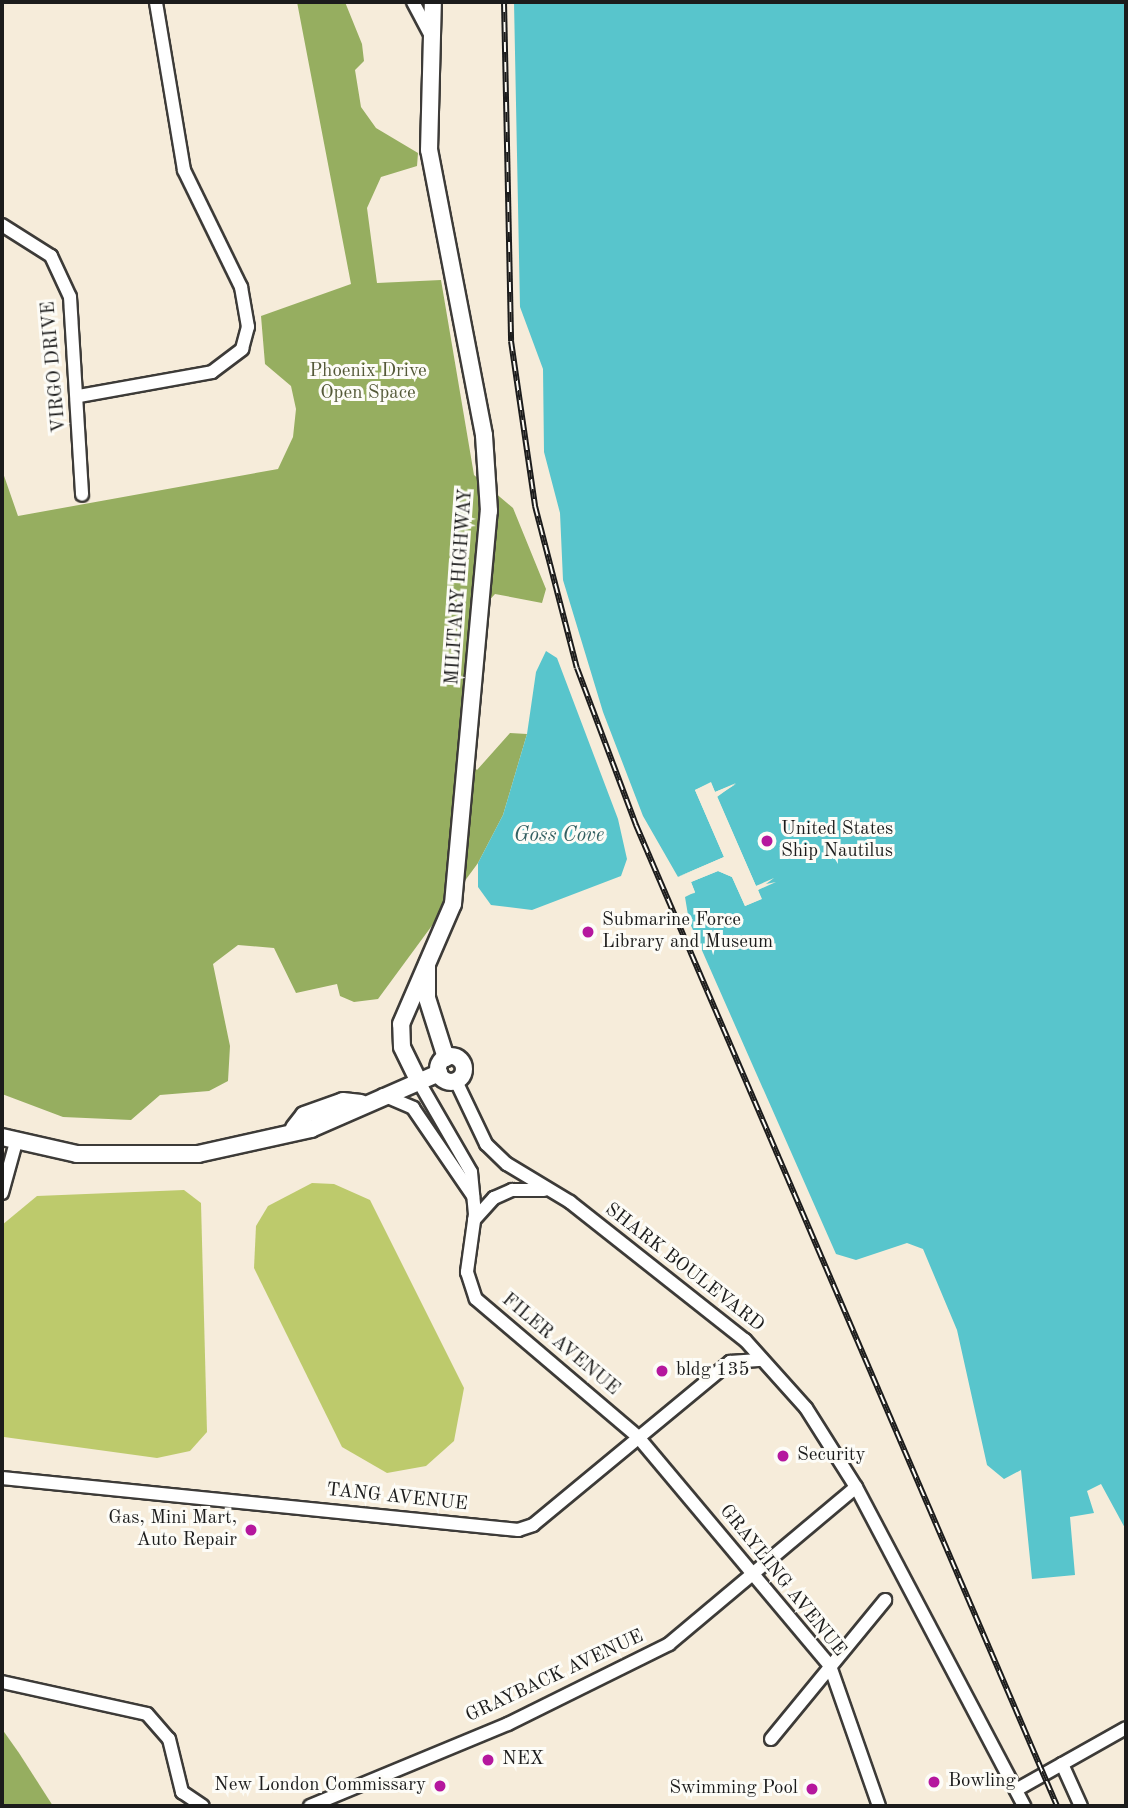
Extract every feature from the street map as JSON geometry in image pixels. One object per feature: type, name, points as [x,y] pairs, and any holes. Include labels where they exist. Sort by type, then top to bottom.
[{"type":"street","points":[[79,396],[184,381],[229,366],[248,327],[241,287],[184,170],[156,2]]},
{"type":"street","points":[[413,2],[430,34]]},
{"type":"street","name":"MILITARY HIGHWAY","points":[[419,1082],[402,1047],[401,1024],[453,904],[489,511],[484,435],[429,150],[430,34],[433,2]]},
{"type":"street","name":"VIRGO DRIVE","points":[[2,225],[63,272],[75,326],[82,495]]},
{"type":"street","name":"MILITARY HIGHWAY","points":[[427,965],[427,998],[443,1065],[463,1065],[456,1081]]},
{"type":"street","points":[[2,1193],[9,1140],[77,1154],[158,1157],[235,1147],[294,1128],[349,1115],[360,1103],[419,1082],[443,1065],[456,1081]]},
{"type":"street","name":"SHARK BOULEVARD","points":[[456,1081],[486,1144],[552,1191],[734,1336],[762,1360],[806,1408],[856,1487],[1024,1806]]},
{"type":"street","name":"FILER AVENUE","points":[[419,1082],[466,1158],[474,1220],[467,1272],[476,1299],[638,1437]]},
{"type":"street","points":[[383,1095],[412,1108],[473,1196]]},
{"type":"street","points":[[474,1220],[494,1198],[512,1190],[552,1191]]},
{"type":"street","points":[[734,1336],[730,1362],[762,1360]]},
{"type":"street","name":"TANG AVENUE","points":[[2,1478],[518,1530],[533,1525],[730,1362]]},
{"type":"street","name":"GRAYLING AVENUE","points":[[638,1437],[832,1671],[879,1806]]},
{"type":"street","name":"GRAYBACK AVENUE","points":[[310,1806],[640,1661],[753,1575],[856,1487]]},
{"type":"street","points":[[771,1739],[832,1671],[885,1600]]},
{"type":"street","points":[[2,1682],[147,1714],[169,1739],[182,1792],[203,1806]]},
{"type":"street","points":[[1016,1790],[1126,1728]]},
{"type":"street","points":[[1062,1764],[1081,1806]]},
{"type":"green space","name":"Phoenix Drive Open Space","points":[[297,2],[345,2],[362,44],[364,61],[355,70],[361,107],[376,128],[418,153],[417,166],[381,177],[367,208],[377,283],[441,280],[474,475],[513,508],[546,589],[542,603],[495,594],[475,616],[461,756],[477,770],[510,733],[527,734],[503,815],[478,863],[378,999],[354,1002],[340,996],[337,984],[296,993],[274,948],[238,945],[213,964],[230,1046],[228,1081],[209,1091],[160,1095],[131,1120],[63,1117],[2,1094],[2,470],[18,516],[278,469],[293,437],[296,409],[291,386],[265,364],[261,316],[351,284]]},
{"type":"green space","points":[[312,1183],[334,1184],[370,1200],[464,1388],[454,1441],[426,1466],[387,1473],[342,1447],[254,1268],[256,1226],[268,1206]]},
{"type":"green space","points":[[184,1190],[201,1203],[207,1432],[190,1451],[157,1458],[4,1437],[2,1225],[37,1196]]},
{"type":"green space","points":[[2,1729],[19,1753],[53,1806],[4,1806]]},
{"type":"water","points":[[514,2],[1126,2],[1126,1530],[1101,1484],[1087,1491],[1094,1513],[1070,1517],[1075,1575],[1032,1579],[1021,1470],[1004,1479],[987,1465],[957,1330],[923,1249],[907,1243],[856,1260],[836,1254],[689,921],[685,897],[695,892],[691,882],[718,871],[732,877],[745,906],[761,899],[758,890],[774,878],[756,886],[717,796],[736,784],[715,792],[711,783],[695,790],[724,857],[678,877],[643,816],[603,712],[563,580],[560,513],[544,452],[543,369],[520,307]]},
{"type":"water","name":"Goss Cove","points":[[546,651],[557,658],[618,819],[627,859],[621,876],[532,910],[491,905],[478,887],[478,863],[503,815],[527,734],[536,672]]},
{"type":"pier","points":[[711,782],[715,792],[736,783],[717,797],[756,886],[776,882],[758,890],[762,899],[745,906],[732,877],[718,871],[691,882],[695,893],[682,895],[691,891],[689,880],[718,867],[735,874],[747,902],[757,897],[709,787],[699,791],[727,858],[675,878],[724,857],[695,790]]},
{"type":"railway","points":[[504,2],[511,341],[535,506],[577,668],[636,825],[1057,1806]]},
{"type":"place","name":"United States Ship Nautilus","points":[[767,841]]},
{"type":"place","name":"Submarine Force Library and Museum","points":[[588,932]]},
{"type":"place","name":"bldg 135","points":[[662,1371]]},
{"type":"place","name":"Security","points":[[783,1456]]},
{"type":"place","name":"Gas, Mini Mart, Auto Repair","points":[[251,1530]]},
{"type":"place","name":"NEX","points":[[488,1760]]},
{"type":"place","name":"Bowling","points":[[934,1782]]},
{"type":"place","name":"New London Commissary","points":[[440,1786]]},
{"type":"place","name":"Swimming Pool","points":[[812,1789]]}]
